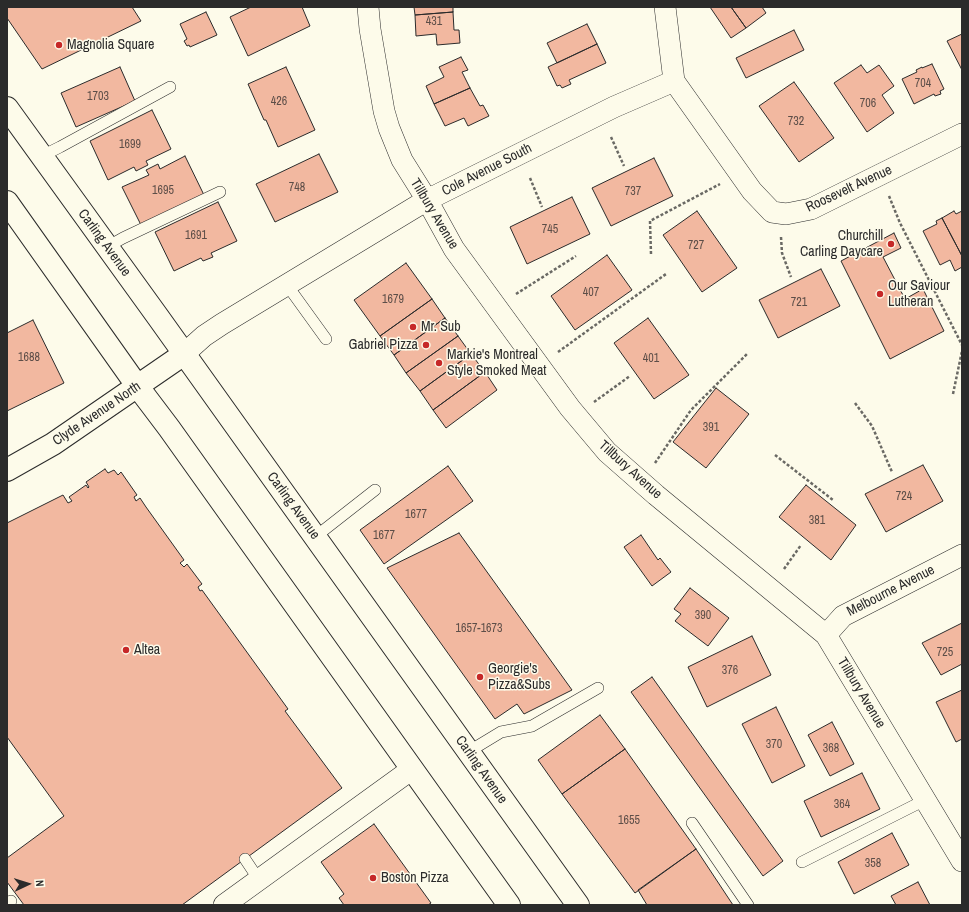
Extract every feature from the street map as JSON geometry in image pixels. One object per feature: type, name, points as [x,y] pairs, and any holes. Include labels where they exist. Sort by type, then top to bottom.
[{"type":"main road","name":"Carling Avenue","points":[[7,108],[578,905]]},
{"type":"main road","points":[[7,202],[510,905]]},
{"type":"main road","name":"Clyde Avenue North","points":[[7,470],[53,444],[184,354]]},
{"type":"street","name":"Tillbury Avenue","points":[[368,7],[371,36],[389,128],[402,160],[427,200],[454,249],[570,408],[607,452],[662,500],[826,635],[962,861]]},
{"type":"street","points":[[665,7],[674,81]]},
{"type":"street","name":"Cole Avenue South","points":[[184,354],[204,336],[222,324],[427,200],[614,106],[674,81]]},
{"type":"street","name":"Roosevelt Avenue","points":[[674,81],[752,191],[772,212],[786,214],[811,209],[962,134]]},
{"type":"street","name":"Melbourne Avenue","points":[[826,635],[843,616],[962,555]]},
{"type":"street","points":[[224,905],[412,769]]},
{"type":"lane","points":[[42,156],[170,87]]},
{"type":"lane","points":[[107,247],[220,192]]},
{"type":"lane","points":[[287,285],[326,339]]},
{"type":"lane","points":[[315,537],[375,490]]},
{"type":"lane","points":[[468,752],[501,732],[532,726],[598,688]]},
{"type":"lane","points":[[802,862],[925,800]]},
{"type":"lane","points":[[692,823],[748,905]]},
{"type":"lane","points":[[245,859],[258,880]]},
{"type":"path","points":[[610,137],[624,166]]},
{"type":"path","points":[[530,178],[542,206]]},
{"type":"path","points":[[651,254],[650,221],[726,181]]},
{"type":"path","points":[[894,208],[962,345]]},
{"type":"path","points":[[782,237],[782,253],[791,277]]},
{"type":"path","points":[[510,298],[576,256]]},
{"type":"path","points":[[553,356],[666,274]]},
{"type":"path","points":[[953,394],[962,351]]},
{"type":"path","points":[[651,469],[692,410],[747,354]]},
{"type":"path","points":[[589,406],[630,376]]},
{"type":"path","points":[[855,403],[872,426],[892,472]]},
{"type":"path","points":[[775,455],[833,500]]},
{"type":"path","points":[[784,569],[801,545]]},
{"type":"building","name":"Magnolia Square","points":[[7,7],[132,7],[141,21],[42,69],[7,18]]},
{"type":"building","points":[[251,7],[302,7],[310,26],[248,56],[230,17]]},
{"type":"building","points":[[414,7],[453,7],[453,12],[415,15]]},
{"type":"building","points":[[710,7],[731,7],[746,28],[731,38]]},
{"type":"building","points":[[731,7],[762,7],[766,13],[746,28]]},
{"type":"building","points":[[206,12],[217,35],[190,47],[189,45],[187,46],[184,41],[187,39],[180,24]]},
{"type":"building","points":[[453,12],[454,30],[459,30],[460,43],[437,45],[436,34],[416,36],[415,15]]},
{"type":"building","points":[[587,24],[597,44],[557,63],[547,43]]},
{"type":"building","points":[[794,30],[804,50],[746,78],[736,58]]},
{"type":"building","points":[[962,34],[962,70],[947,41]]},
{"type":"building","points":[[597,44],[606,63],[569,80],[571,84],[562,88],[560,85],[557,86],[548,67]]},
{"type":"building","points":[[461,57],[468,70],[462,72],[470,88],[434,104],[426,86],[444,77],[439,67]]},
{"type":"building","points":[[932,64],[944,89],[940,91],[941,94],[935,96],[934,94],[914,104],[902,79],[917,72],[916,70],[922,67]]},
{"type":"building","points":[[861,65],[867,73],[879,65],[894,86],[882,95],[894,113],[867,132],[834,83]]},
{"type":"building","points":[[120,67],[135,101],[76,127],[61,93]]},
{"type":"building","points":[[286,67],[315,130],[278,147],[248,84]]},
{"type":"building","points":[[794,82],[834,138],[799,162],[759,106]]},
{"type":"building","points":[[470,88],[480,106],[483,105],[489,116],[468,126],[464,118],[445,126],[434,104]]},
{"type":"building","points":[[152,110],[171,149],[146,161],[148,165],[136,171],[134,167],[108,180],[90,141]]},
{"type":"building","points":[[319,154],[338,192],[275,222],[256,184]]},
{"type":"building","points":[[185,156],[204,195],[141,225],[122,187],[149,175],[146,170],[158,164],[160,169]]},
{"type":"building","points":[[654,158],[673,196],[611,226],[592,188]]},
{"type":"building","points":[[572,197],[590,234],[527,264],[510,227]]},
{"type":"building","points":[[218,202],[237,241],[211,253],[213,257],[203,261],[201,258],[174,271],[155,232]]},
{"type":"building","points":[[697,211],[737,268],[702,292],[663,235]]},
{"type":"building","points":[[954,211],[956,214],[962,211],[962,256],[942,218]]},
{"type":"building","points":[[942,218],[962,256],[962,267],[955,271],[950,260],[940,265],[923,231],[937,224],[936,221]]},
{"type":"building","name":"Our Saviour Lutheran","points":[[894,233],[901,248],[883,257],[905,299],[923,289],[944,331],[890,359],[841,261]]},
{"type":"building","points":[[607,255],[632,290],[575,330],[551,296]]},
{"type":"building","points":[[406,263],[432,299],[380,336],[354,300]]},
{"type":"building","points":[[821,269],[840,306],[778,338],[759,300]]},
{"type":"building","name":"Mr. Sub","points":[[432,299],[445,318],[394,355],[380,336]]},
{"type":"building","name":"Gabriel Pizza","points":[[445,318],[458,336],[406,373],[394,355]]},
{"type":"building","points":[[648,318],[689,375],[654,399],[614,343]]},
{"type":"building","points":[[33,320],[64,383],[7,411],[7,333]]},
{"type":"building","name":"Markie's Montreal Style Smoked Meat","points":[[458,336],[471,354],[420,391],[406,373]]},
{"type":"building","points":[[471,354],[485,372],[433,410],[420,391]]},
{"type":"building","points":[[485,372],[497,390],[446,428],[433,410]]},
{"type":"building","points":[[716,388],[749,414],[706,468],[673,442]]},
{"type":"building","points":[[923,465],[943,501],[886,532],[865,494]]},
{"type":"building","points":[[448,466],[473,501],[384,564],[360,530]]},
{"type":"building","name":"Altea","points":[[105,469],[108,473],[114,470],[118,475],[121,472],[137,495],[134,497],[136,501],[140,498],[184,560],[180,563],[184,567],[187,564],[202,584],[198,587],[200,591],[202,590],[288,709],[285,711],[342,788],[182,905],[24,905],[7,882],[7,858],[64,816],[7,737],[7,523],[63,495],[68,503],[72,501],[69,497],[86,485],[88,488],[89,487],[86,482]]},
{"type":"building","points":[[806,485],[856,525],[831,560],[779,517]]},
{"type":"building","points":[[459,533],[572,690],[524,714],[517,704],[495,719],[387,568]]},
{"type":"building","points":[[641,535],[658,560],[660,558],[671,572],[652,586],[624,547]]},
{"type":"building","points":[[690,588],[729,618],[708,646],[675,621],[681,614],[674,609]]},
{"type":"building","points":[[962,623],[962,664],[941,675],[922,643]]},
{"type":"building","points":[[752,636],[771,675],[707,707],[688,667]]},
{"type":"building","points":[[652,677],[783,861],[763,876],[631,692]]},
{"type":"building","points":[[962,690],[962,739],[956,742],[936,702]]},
{"type":"building","points":[[776,707],[805,766],[772,783],[742,724]]},
{"type":"building","points":[[600,715],[625,749],[562,794],[538,760]]},
{"type":"building","points":[[832,722],[854,764],[830,776],[808,735]]},
{"type":"building","points":[[625,749],[696,849],[635,893],[562,794]]},
{"type":"building","points":[[862,773],[880,809],[821,837],[804,801]]},
{"type":"building","name":"Boston Pizza","points":[[374,824],[431,903],[428,905],[344,905],[339,898],[344,894],[321,862]]},
{"type":"building","points":[[892,833],[909,865],[854,894],[838,862]]},
{"type":"building","points":[[696,849],[733,905],[647,905],[638,890]]},
{"type":"building","points":[[918,882],[930,905],[896,905],[891,896]]},
{"type":"place","name":"Magnolia Square","points":[[59,45]]},
{"type":"place","name":"Churchill Carling Daycare","points":[[891,244]]},
{"type":"place","name":"Our Saviour Lutheran","points":[[880,294]]},
{"type":"place","name":"Mr. Sub","points":[[413,327]]},
{"type":"place","name":"Gabriel Pizza","points":[[426,345]]},
{"type":"place","name":"Markie's Montreal Style Smoked Meat","points":[[439,363]]},
{"type":"place","name":"Altea","points":[[126,650]]},
{"type":"place","name":"Georgie's Pizza&Subs","points":[[480,677]]},
{"type":"place","name":"Boston Pizza","points":[[373,878]]}]
